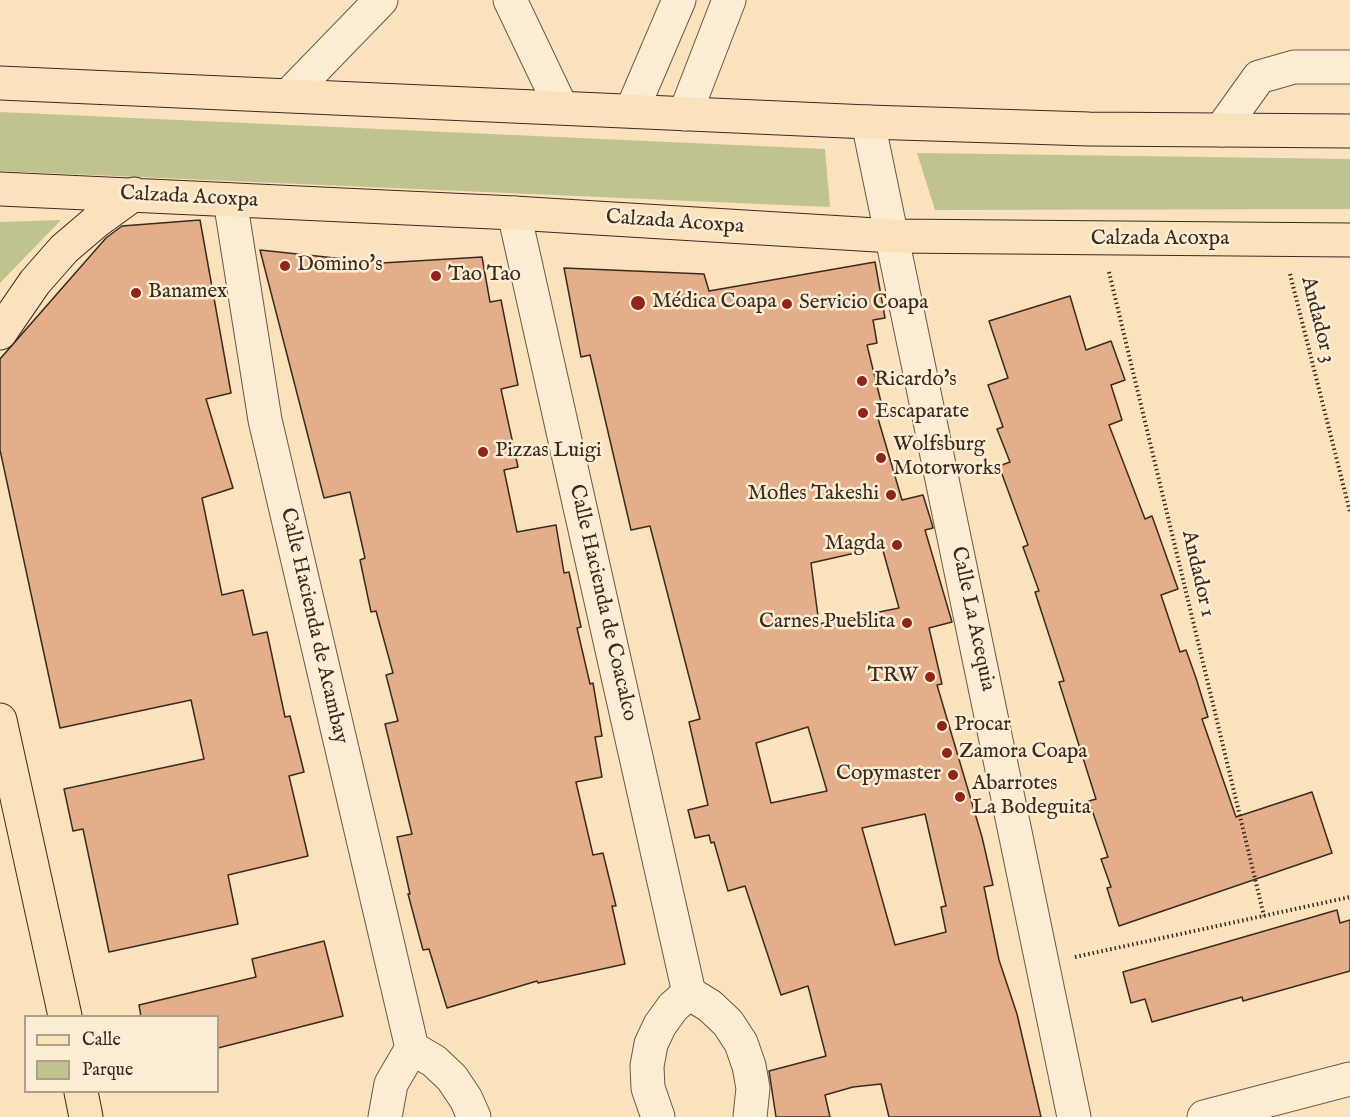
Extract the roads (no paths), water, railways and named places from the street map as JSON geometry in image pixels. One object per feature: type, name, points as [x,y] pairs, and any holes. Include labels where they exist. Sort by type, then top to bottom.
[{"type":"main road","points":[[0,83],[290,94],[868,122],[1089,129],[1350,130]]},
{"type":"main road","name":"Calzada Acoxpa","points":[[0,189],[514,213],[893,236],[1102,240],[1350,240]]},
{"type":"main road","points":[[0,333],[35,282],[64,249],[134,194]]},
{"type":"main road","points":[[0,720],[65,1015]]},
{"type":"main road","points":[[81,1093],[87,1117]]},
{"type":"street","points":[[290,94],[381,0]]},
{"type":"street","points":[[510,0],[561,107]]},
{"type":"street","points":[[632,110],[679,0]]},
{"type":"street","points":[[685,114],[729,0]]},
{"type":"street","points":[[1221,130],[1259,77],[1294,67],[1350,67]]},
{"type":"street","name":"Calle La Acequia","points":[[868,122],[1074,1117]]},
{"type":"street","name":"Calle Hacienda de Acambay","points":[[230,200],[265,420],[412,1048]]},
{"type":"street","name":"Calle Hacienda de Coacalco","points":[[514,213],[689,993]]},
{"type":"street","points":[[658,1117],[648,1088],[647,1066],[651,1044],[660,1025],[673,1007],[689,993],[710,1006],[728,1023],[741,1044],[749,1066],[753,1088],[750,1117]]},
{"type":"street","points":[[385,1117],[391,1084],[412,1048],[434,1061],[452,1078],[466,1099],[474,1117]]},
{"type":"street","points":[[1204,1117],[1350,1079]]},
{"type":"place","name":"Domino's","points":[[285,266]]},
{"type":"place","name":"Tao Tao","points":[[436,276]]},
{"type":"place","name":"Banamex","points":[[136,293]]},
{"type":"place","name":"Médica Coapa","points":[[638,303]]},
{"type":"place","name":"Servicio Coapa","points":[[787,304]]},
{"type":"place","name":"Ricardo's","points":[[862,381]]},
{"type":"place","name":"Escaparate","points":[[863,413]]},
{"type":"place","name":"Pizzas Luigi","points":[[483,452]]},
{"type":"place","name":"Wolfsburg Motorworks","points":[[881,458]]},
{"type":"place","name":"Mofles Takeshi","points":[[891,495]]},
{"type":"place","name":"Magda","points":[[897,545]]},
{"type":"place","name":"Carnes Pueblita","points":[[907,623]]},
{"type":"place","name":"TRW","points":[[930,677]]},
{"type":"place","name":"Procar","points":[[942,726]]},
{"type":"place","name":"Zamora Coapa","points":[[947,753]]},
{"type":"place","name":"Copymaster","points":[[953,775]]},
{"type":"place","name":"Abarrotes La Bodeguita","points":[[960,797]]}]
